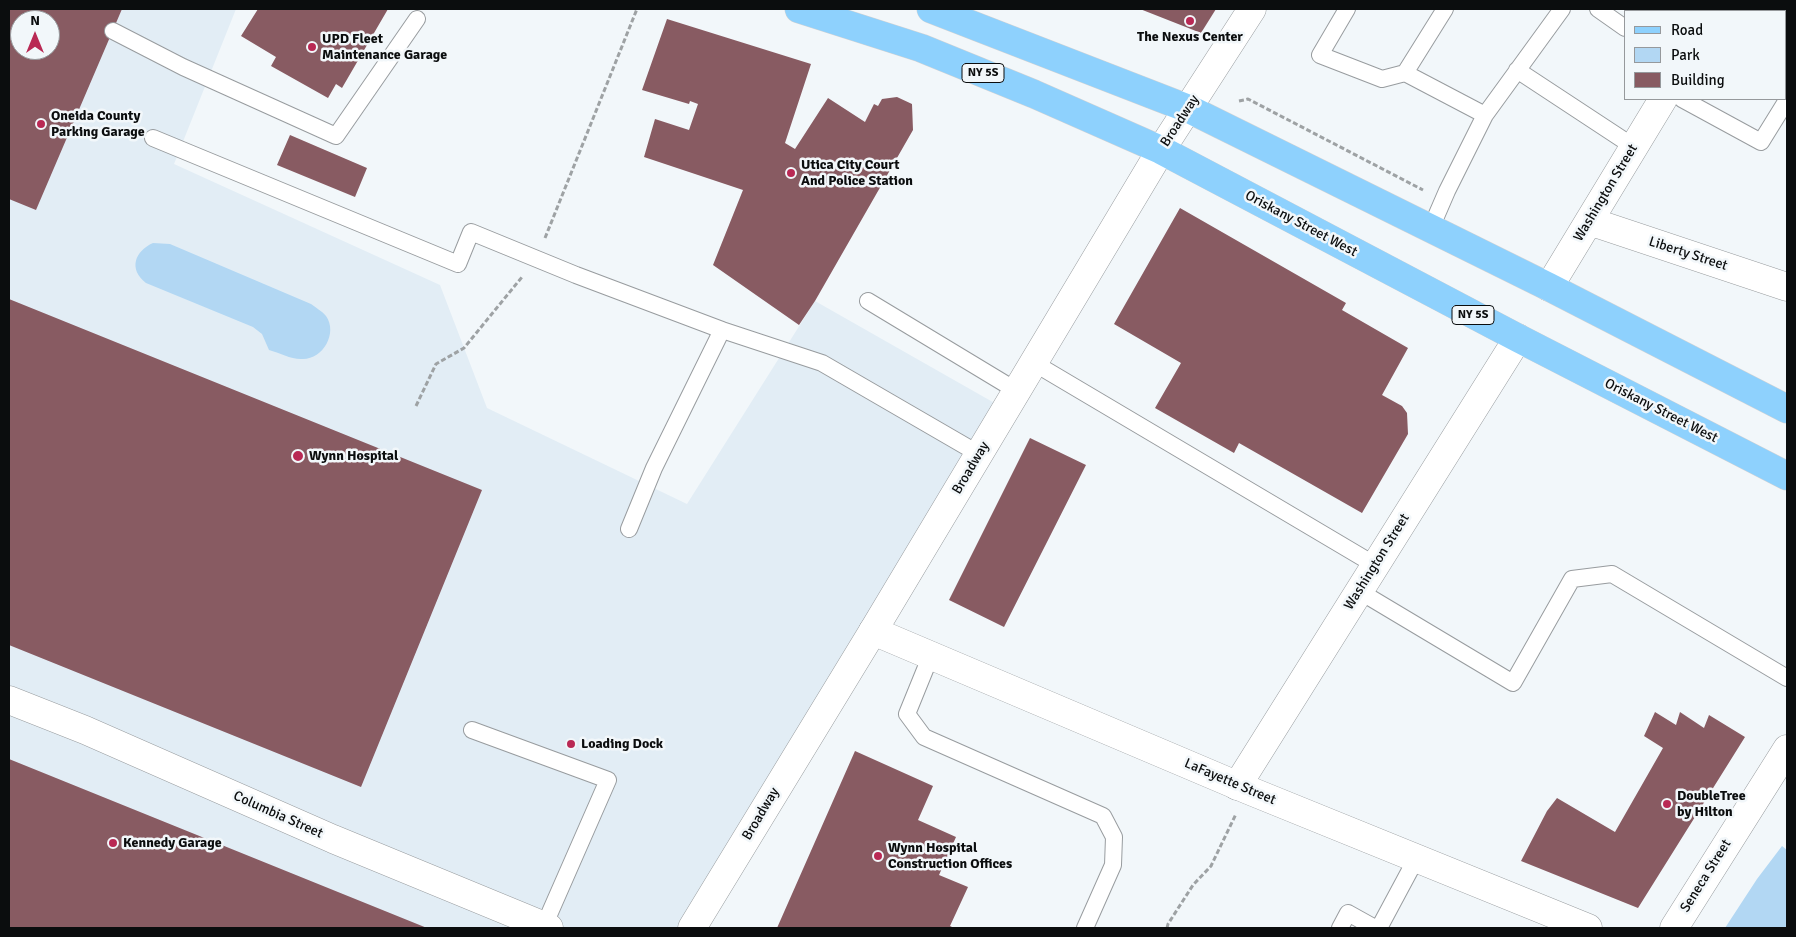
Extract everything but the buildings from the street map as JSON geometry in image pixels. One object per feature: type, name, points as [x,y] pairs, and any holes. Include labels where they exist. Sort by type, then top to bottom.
[{"type":"main road","name":"Oriskany Street West","points":[[799,9],[921,48],[1034,94],[1161,150],[1518,338],[1784,473]]},
{"type":"main road","points":[[931,9],[1188,109],[1549,286],[1787,409]]},
{"type":"street","name":"Broadway","points":[[692,928],[873,631],[1161,150],[1252,9]]},
{"type":"street","name":"Washington Street","points":[[1549,286],[1663,100]]},
{"type":"street","name":"Liberty Street","points":[[1589,221],[1787,287]]},
{"type":"street","name":"Washington Street","points":[[1237,799],[1359,591],[1518,338]]},
{"type":"street","name":"LaFayette Street","points":[[873,631],[931,655],[1237,799],[1416,859],[1588,928]]},
{"type":"street","name":"Columbia Street","points":[[9,700],[85,730],[333,839],[546,927]]},
{"type":"street","name":"Seneca Street","points":[[1674,928],[1787,749]]},
{"type":"lane","points":[[1347,9],[1320,55],[1382,79],[1405,73],[1485,115]]},
{"type":"lane","points":[[1405,73],[1445,9]]},
{"type":"lane","points":[[1431,228],[1447,191],[1485,115],[1562,9]]},
{"type":"lane","points":[[1598,9],[1624,27]]},
{"type":"lane","points":[[113,32],[183,67],[336,136],[417,20]]},
{"type":"lane","points":[[1517,70],[1634,148]]},
{"type":"lane","points":[[1684,100],[1761,142],[1787,100]]},
{"type":"lane","points":[[153,138],[458,264],[470,232],[722,330],[822,363],[979,454]]},
{"type":"lane","points":[[868,301],[1018,390]]},
{"type":"lane","points":[[629,529],[654,468],[722,330]]},
{"type":"lane","points":[[1034,363],[1375,565]]},
{"type":"lane","points":[[1359,591],[1513,683],[1572,579],[1612,574],[1787,678]]},
{"type":"lane","points":[[931,655],[907,714],[924,737],[1103,816],[1114,837],[1113,865],[1085,928]]},
{"type":"lane","points":[[472,730],[608,780],[546,927]]},
{"type":"lane","points":[[1340,928],[1348,913],[1377,928],[1416,859]]},
{"type":"path","points":[[416,406],[436,364],[464,348],[537,259],[637,9]]},
{"type":"path","points":[[1167,928],[1193,885],[1211,866],[1237,799]]},
{"type":"shaded area","name":"Wynn Hospital","points":[[9,9],[236,9],[174,164],[440,285],[487,408],[687,504],[815,301],[998,405],[681,928],[46,928],[9,912]]},
{"type":"green space","points":[[153,243],[170,244],[311,304],[326,316],[329,323],[329,337],[326,344],[317,355],[310,358],[299,359],[286,356],[269,350],[262,334],[253,327],[146,283],[137,272],[136,261],[138,255]]},
{"type":"green space","points":[[1782,846],[1787,850],[1787,928],[1725,928],[1757,879]]},
{"type":"place","name":"The Nexus Center","points":[[1190,21]]},
{"type":"place","name":"UPD Fleet Maintenance Garage","points":[[312,47]]},
{"type":"place","name":"Oneida County Parking Garage","points":[[41,124]]},
{"type":"place","name":"Utica City Court And Police Station","points":[[791,173]]},
{"type":"place","name":"Wynn Hospital","points":[[298,456]]},
{"type":"place","name":"Loading Dock","points":[[571,744]]},
{"type":"place","name":"DoubleTree by Hilton","points":[[1667,804]]},
{"type":"place","name":"Kennedy Garage","points":[[113,843]]},
{"type":"place","name":"Wynn Hospital Construction Offices","points":[[878,856]]}]
